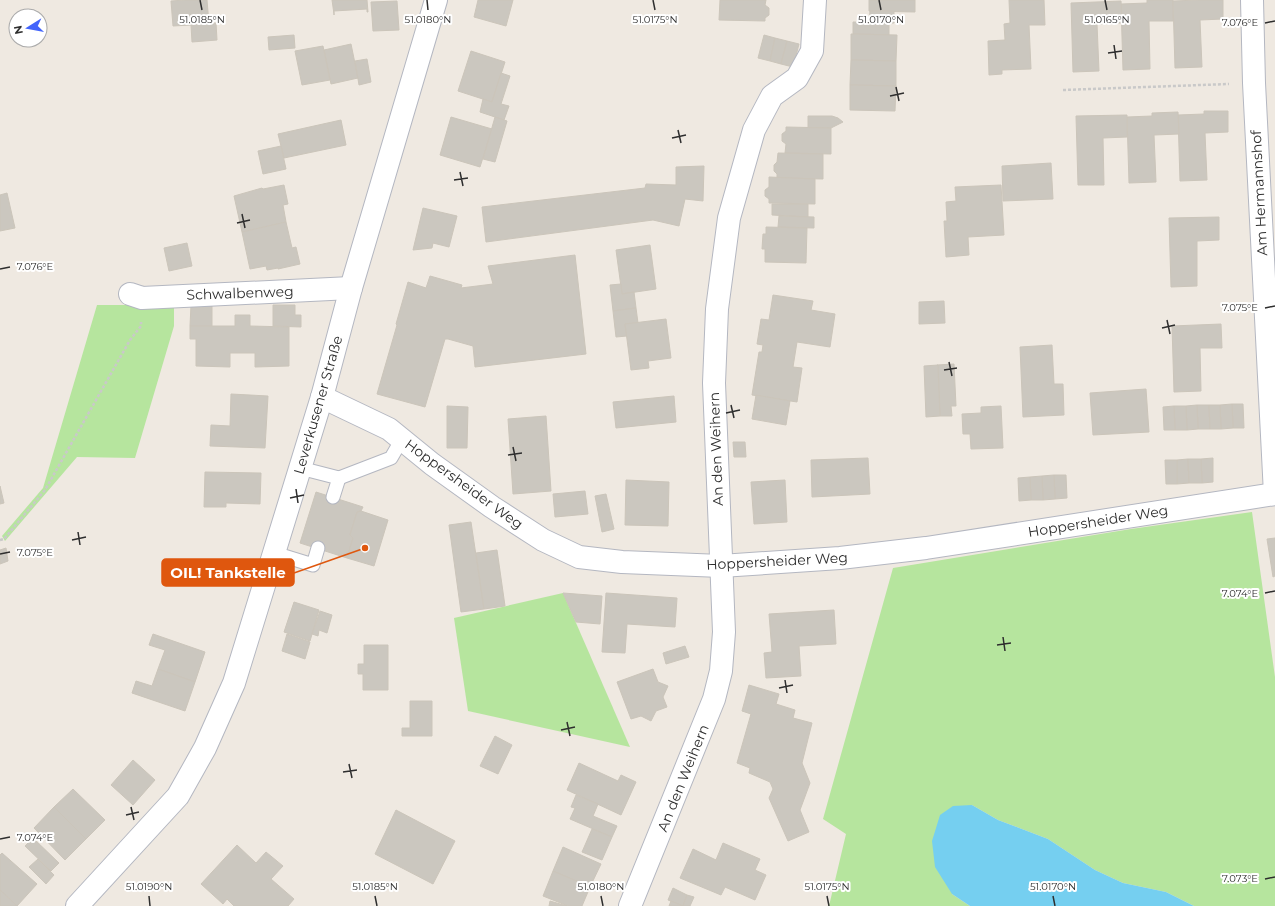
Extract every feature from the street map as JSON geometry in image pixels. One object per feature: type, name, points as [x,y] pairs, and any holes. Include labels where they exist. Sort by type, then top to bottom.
[{"type":"street","name":"Leverkusener Straße","points":[[77,906],[178,796],[205,748],[234,683],[322,397],[352,288],[436,0]]},
{"type":"street","name":"An den Weihern","points":[[630,906],[714,699],[721,671],[724,632],[714,383],[717,309],[729,218],[754,130],[772,96],[797,78],[812,51],[815,0]]},
{"type":"street","name":"Am Hermannshof","points":[[1252,0],[1254,83],[1275,494]]},
{"type":"street","name":"Schwalbenweg","points":[[136,296],[352,288]]},
{"type":"street","name":"Hoppersheider Weg","points":[[322,397],[389,429],[432,464],[492,507],[543,540],[579,557],[622,562],[721,566],[840,558],[926,548],[1275,494]]},
{"type":"lane","points":[[300,468],[339,478],[391,458],[402,439]]},
{"type":"lane","points":[[333,498],[339,478]]},
{"type":"lane","points":[[274,553],[313,565],[318,548]]},
{"type":"path","points":[[1063,90],[1254,83]]},
{"type":"path","points":[[0,540],[4,539],[45,490],[130,340],[141,326],[136,296]]},
{"type":"green space","points":[[97,305],[174,305],[174,326],[135,458],[77,457],[5,541],[2,536],[43,488]]},
{"type":"green space","points":[[1252,512],[1275,677],[1275,906],[1194,906],[1166,892],[1123,883],[1095,870],[1048,839],[998,820],[972,805],[952,894],[970,906],[829,906],[846,834],[823,819],[893,568],[1131,529]]},
{"type":"green space","points":[[563,593],[630,747],[468,711],[454,618]]},
{"type":"water","points":[[972,805],[998,820],[1048,839],[1095,870],[1123,883],[1166,892],[1194,906],[970,906],[952,894],[935,867],[932,841],[940,815],[953,806]]},
{"type":"building","points":[[207,0],[209,24],[173,26],[171,1]]},
{"type":"building","points":[[332,0],[367,0],[368,12],[367,9],[334,11],[334,14]]},
{"type":"building","points":[[478,0],[513,0],[506,26],[474,17]]},
{"type":"building","points":[[720,0],[766,0],[765,5],[769,8],[769,15],[765,18],[765,21],[719,20]]},
{"type":"building","points":[[869,0],[915,0],[915,12],[869,11]]},
{"type":"building","points":[[1009,0],[1044,0],[1045,25],[1029,25],[1031,69],[1002,70],[1002,74],[989,75],[988,41],[1005,40],[1004,24],[1010,23]]},
{"type":"building","points":[[1147,0],[1173,0],[1173,21],[1149,21],[1150,69],[1123,70],[1121,4],[1147,3]]},
{"type":"building","points":[[1223,0],[1223,19],[1200,20],[1202,67],[1175,68],[1173,1]]},
{"type":"building","points":[[397,1],[399,30],[373,31],[371,2]]},
{"type":"building","points":[[1121,1],[1122,23],[1097,24],[1099,71],[1073,72],[1071,3]]},
{"type":"building","points":[[870,11],[894,11],[894,23],[869,23]]},
{"type":"building","points":[[853,22],[889,23],[889,35],[853,34]]},
{"type":"building","points":[[216,23],[217,40],[192,42],[191,25]]},
{"type":"building","points":[[851,34],[897,35],[896,61],[851,60]]},
{"type":"building","points":[[294,35],[295,48],[269,50],[268,37]]},
{"type":"building","points":[[764,35],[775,38],[770,61],[758,58]]},
{"type":"building","points":[[775,38],[787,41],[781,64],[770,61]]},
{"type":"building","points":[[787,41],[799,44],[793,67],[781,64]]},
{"type":"building","points":[[351,44],[358,78],[331,84],[324,50]]},
{"type":"building","points":[[323,46],[330,80],[302,85],[295,51]]},
{"type":"building","points":[[471,51],[505,62],[492,102],[458,91]]},
{"type":"building","points":[[367,59],[371,82],[359,85],[355,61]]},
{"type":"building","points":[[851,60],[896,61],[896,86],[850,85]]},
{"type":"building","points":[[501,73],[510,76],[501,104],[509,106],[504,120],[480,112],[483,99],[492,102]]},
{"type":"building","points":[[850,85],[896,86],[895,111],[850,110]]},
{"type":"building","points":[[1204,111],[1228,111],[1228,132],[1205,133],[1207,180],[1180,181],[1178,115],[1204,114]]},
{"type":"building","points":[[1178,112],[1179,134],[1154,135],[1156,182],[1129,183],[1127,117],[1152,116],[1152,113]]},
{"type":"building","points":[[1127,115],[1127,137],[1103,138],[1104,185],[1078,185],[1076,116]]},
{"type":"building","points":[[808,116],[832,116],[843,122],[831,128],[808,128]]},
{"type":"building","points":[[451,117],[492,129],[480,167],[440,155]]},
{"type":"building","points":[[495,117],[507,121],[495,162],[483,159]]},
{"type":"building","points":[[341,120],[346,145],[284,158],[278,134]]},
{"type":"building","points":[[786,127],[831,128],[831,154],[785,153],[786,144],[782,141],[782,134],[786,131]]},
{"type":"building","points":[[281,146],[286,169],[263,174],[258,151]]},
{"type":"building","points":[[778,153],[823,154],[823,179],[777,178],[777,174],[774,171],[774,165],[777,162]]},
{"type":"building","points":[[1051,163],[1053,199],[1003,201],[1002,166]]},
{"type":"building","points":[[704,166],[703,201],[685,199],[679,226],[653,220],[486,242],[482,207],[645,188],[646,184],[676,185],[676,167]]},
{"type":"building","points":[[769,177],[815,179],[815,204],[769,203],[769,199],[765,196],[765,190],[769,187]]},
{"type":"building","points":[[284,185],[288,204],[283,205],[286,222],[242,232],[234,196],[262,188]]},
{"type":"building","points":[[1001,185],[1004,235],[968,237],[969,255],[946,257],[944,221],[947,221],[946,202],[956,201],[955,187]]},
{"type":"building","points":[[7,193],[15,228],[0,231],[0,195]]},
{"type":"building","points":[[772,204],[808,204],[808,217],[772,215]]},
{"type":"building","points":[[423,208],[457,216],[449,247],[433,243],[432,248],[413,250]]},
{"type":"building","points":[[779,216],[814,217],[814,228],[778,227]]},
{"type":"building","points":[[1219,217],[1219,240],[1197,241],[1197,286],[1171,287],[1169,218]]},
{"type":"building","points":[[286,222],[292,248],[296,247],[300,264],[278,269],[267,270],[266,266],[250,269],[242,232]]},
{"type":"building","points":[[766,227],[807,228],[806,263],[765,262],[765,249],[762,249],[763,234],[766,234]]},
{"type":"building","points":[[187,243],[192,266],[169,271],[164,248]]},
{"type":"building","points":[[650,245],[656,289],[622,294],[616,250]]},
{"type":"building","points":[[575,255],[586,354],[475,367],[473,346],[445,339],[425,407],[377,394],[408,282],[426,288],[430,276],[462,285],[461,288],[493,284],[488,266]]},
{"type":"building","points":[[621,284],[622,294],[634,292],[636,308],[613,311],[610,285]]},
{"type":"building","points":[[773,295],[813,301],[811,310],[835,314],[830,347],[797,342],[793,367],[802,368],[797,402],[752,395],[759,352],[762,352],[763,345],[757,344],[761,319],[769,320]]},
{"type":"building","points":[[944,301],[945,323],[919,324],[919,302]]},
{"type":"building","points":[[191,305],[212,305],[212,326],[190,326]]},
{"type":"building","points":[[273,305],[295,305],[295,315],[301,315],[301,327],[273,326]]},
{"type":"building","points":[[636,308],[638,323],[625,324],[627,336],[616,337],[613,311]]},
{"type":"building","points":[[235,315],[250,315],[250,326],[289,327],[289,366],[255,367],[255,353],[230,353],[230,367],[196,366],[196,339],[190,339],[190,326],[235,326]]},
{"type":"building","points":[[666,319],[671,358],[648,361],[649,368],[631,370],[625,324]]},
{"type":"building","points":[[1221,324],[1222,348],[1200,348],[1201,391],[1174,392],[1172,326]]},
{"type":"building","points":[[1052,345],[1054,384],[1063,384],[1064,415],[1023,417],[1020,347]]},
{"type":"building","points":[[954,364],[956,406],[951,406],[952,416],[940,416],[937,365]]},
{"type":"building","points":[[938,365],[940,416],[926,417],[924,366]]},
{"type":"building","points":[[1146,389],[1149,432],[1093,435],[1090,393]]},
{"type":"building","points":[[231,394],[268,396],[265,448],[210,446],[211,425],[230,426]]},
{"type":"building","points":[[756,395],[790,401],[786,425],[752,419]]},
{"type":"building","points":[[674,396],[676,422],[616,428],[613,402]]},
{"type":"building","points":[[1232,404],[1243,404],[1244,428],[1233,428]]},
{"type":"building","points":[[1232,404],[1233,428],[1221,429],[1220,405]]},
{"type":"building","points":[[1197,405],[1209,405],[1210,429],[1198,429]]},
{"type":"building","points":[[1197,405],[1198,429],[1187,430],[1186,406]]},
{"type":"building","points":[[1209,405],[1220,405],[1221,429],[1210,429]]},
{"type":"building","points":[[447,406],[468,407],[467,448],[447,448]]},
{"type":"building","points":[[1001,406],[1003,448],[971,449],[970,434],[963,434],[962,414],[981,413],[981,407]]},
{"type":"building","points":[[1174,406],[1186,406],[1187,430],[1175,430]]},
{"type":"building","points":[[1174,406],[1175,430],[1164,430],[1163,407]]},
{"type":"building","points":[[546,416],[551,491],[513,494],[508,419]]},
{"type":"building","points":[[733,442],[745,442],[746,457],[734,457]]},
{"type":"building","points":[[868,458],[870,494],[812,497],[811,460]]},
{"type":"building","points":[[1213,458],[1213,482],[1202,483],[1201,459]]},
{"type":"building","points":[[1188,459],[1189,483],[1177,484],[1177,460]]},
{"type":"building","points":[[1188,459],[1201,459],[1202,483],[1189,483]]},
{"type":"building","points":[[1165,460],[1177,460],[1177,484],[1166,484]]},
{"type":"building","points":[[205,472],[261,473],[260,504],[226,503],[226,507],[204,507]]},
{"type":"building","points":[[1054,475],[1066,475],[1067,498],[1055,499]]},
{"type":"building","points":[[1054,475],[1055,499],[1043,500],[1042,476]]},
{"type":"building","points":[[1042,476],[1043,500],[1031,500],[1030,477]]},
{"type":"building","points":[[1030,477],[1031,500],[1019,501],[1018,478]]},
{"type":"building","points":[[626,480],[669,482],[668,526],[625,525]]},
{"type":"building","points":[[785,480],[787,522],[754,524],[751,482]]},
{"type":"building","points":[[0,486],[4,503],[0,504]]},
{"type":"building","points":[[585,491],[588,514],[555,517],[553,494]]},
{"type":"building","points":[[316,492],[363,507],[361,511],[357,512],[350,535],[353,538],[347,558],[300,543]]},
{"type":"building","points":[[606,494],[614,529],[602,532],[595,496]]},
{"type":"building","points":[[361,511],[388,520],[374,566],[347,558],[353,538],[350,535],[357,512]]},
{"type":"building","points":[[471,522],[484,609],[461,612],[449,525]]},
{"type":"building","points":[[1275,538],[1275,576],[1273,577],[1267,539]]},
{"type":"building","points":[[6,548],[8,561],[0,564],[0,550]]},
{"type":"building","points":[[497,550],[505,606],[484,609],[476,553]]},
{"type":"building","points":[[563,593],[602,596],[600,624],[576,622]]},
{"type":"building","points":[[606,593],[677,598],[675,627],[627,624],[625,653],[602,652]]},
{"type":"building","points":[[294,602],[319,610],[310,641],[284,632]]},
{"type":"building","points":[[834,610],[836,644],[799,646],[801,676],[766,678],[764,653],[772,652],[769,614]]},
{"type":"building","points":[[320,611],[332,615],[327,633],[319,630],[318,636],[312,634]]},
{"type":"building","points":[[153,634],[205,652],[195,682],[158,669],[165,650],[149,645]]},
{"type":"building","points":[[287,634],[310,642],[305,659],[282,651]]},
{"type":"building","points":[[364,645],[388,645],[388,690],[363,690],[363,674],[358,674],[358,664],[364,664]]},
{"type":"building","points":[[685,646],[689,657],[666,664],[663,653]]},
{"type":"building","points":[[158,669],[195,682],[185,711],[132,693],[136,681],[152,686]]},
{"type":"building","points":[[653,669],[658,682],[668,686],[663,697],[667,707],[656,711],[651,721],[641,716],[631,719],[617,682]]},
{"type":"building","points":[[749,685],[779,694],[776,704],[795,710],[793,718],[812,723],[802,763],[810,783],[800,810],[809,832],[788,841],[769,798],[773,789],[770,782],[749,773],[750,768],[737,763],[751,714],[742,711]]},
{"type":"building","points":[[410,701],[432,701],[432,736],[402,736],[402,728],[410,728]]},
{"type":"building","points":[[495,736],[512,745],[498,774],[480,766]]},
{"type":"building","points":[[133,760],[155,780],[133,805],[111,785]]},
{"type":"building","points":[[579,763],[618,781],[621,775],[636,782],[621,815],[567,790]]},
{"type":"building","points":[[73,789],[105,820],[86,839],[54,807]]},
{"type":"building","points":[[576,795],[598,804],[593,816],[617,826],[612,837],[570,819],[575,808],[571,807]]},
{"type":"building","points":[[54,807],[86,839],[65,860],[34,828]]},
{"type":"building","points":[[396,810],[455,841],[433,884],[375,854]]},
{"type":"building","points":[[592,829],[612,837],[602,860],[582,852]]},
{"type":"building","points":[[33,838],[59,863],[51,871],[25,846]]},
{"type":"building","points":[[723,843],[760,859],[755,870],[766,875],[755,900],[725,887],[721,895],[680,878],[693,849],[716,860]]},
{"type":"building","points":[[237,845],[256,863],[266,852],[283,866],[271,879],[294,899],[288,906],[234,906],[227,899],[223,904],[201,884]]},
{"type":"building","points":[[563,847],[601,864],[590,887],[553,871]]},
{"type":"building","points":[[2,853],[37,884],[17,906],[0,890],[0,855]]},
{"type":"building","points":[[38,859],[54,875],[46,884],[29,867]]},
{"type":"building","points":[[553,871],[590,887],[582,906],[568,906],[543,896]]},
{"type":"building","points":[[673,888],[687,895],[683,906],[668,900]]},
{"type":"building","points":[[0,890],[17,906],[0,906]]},
{"type":"building","points":[[687,895],[694,897],[690,906],[683,906]]},
{"type":"building","points":[[550,901],[567,906],[549,906]]},
{"type":"building","points":[[671,901],[683,906],[669,906]]},
{"type":"place","name":"OIL! Tankstelle","points":[[365,548]]}]
